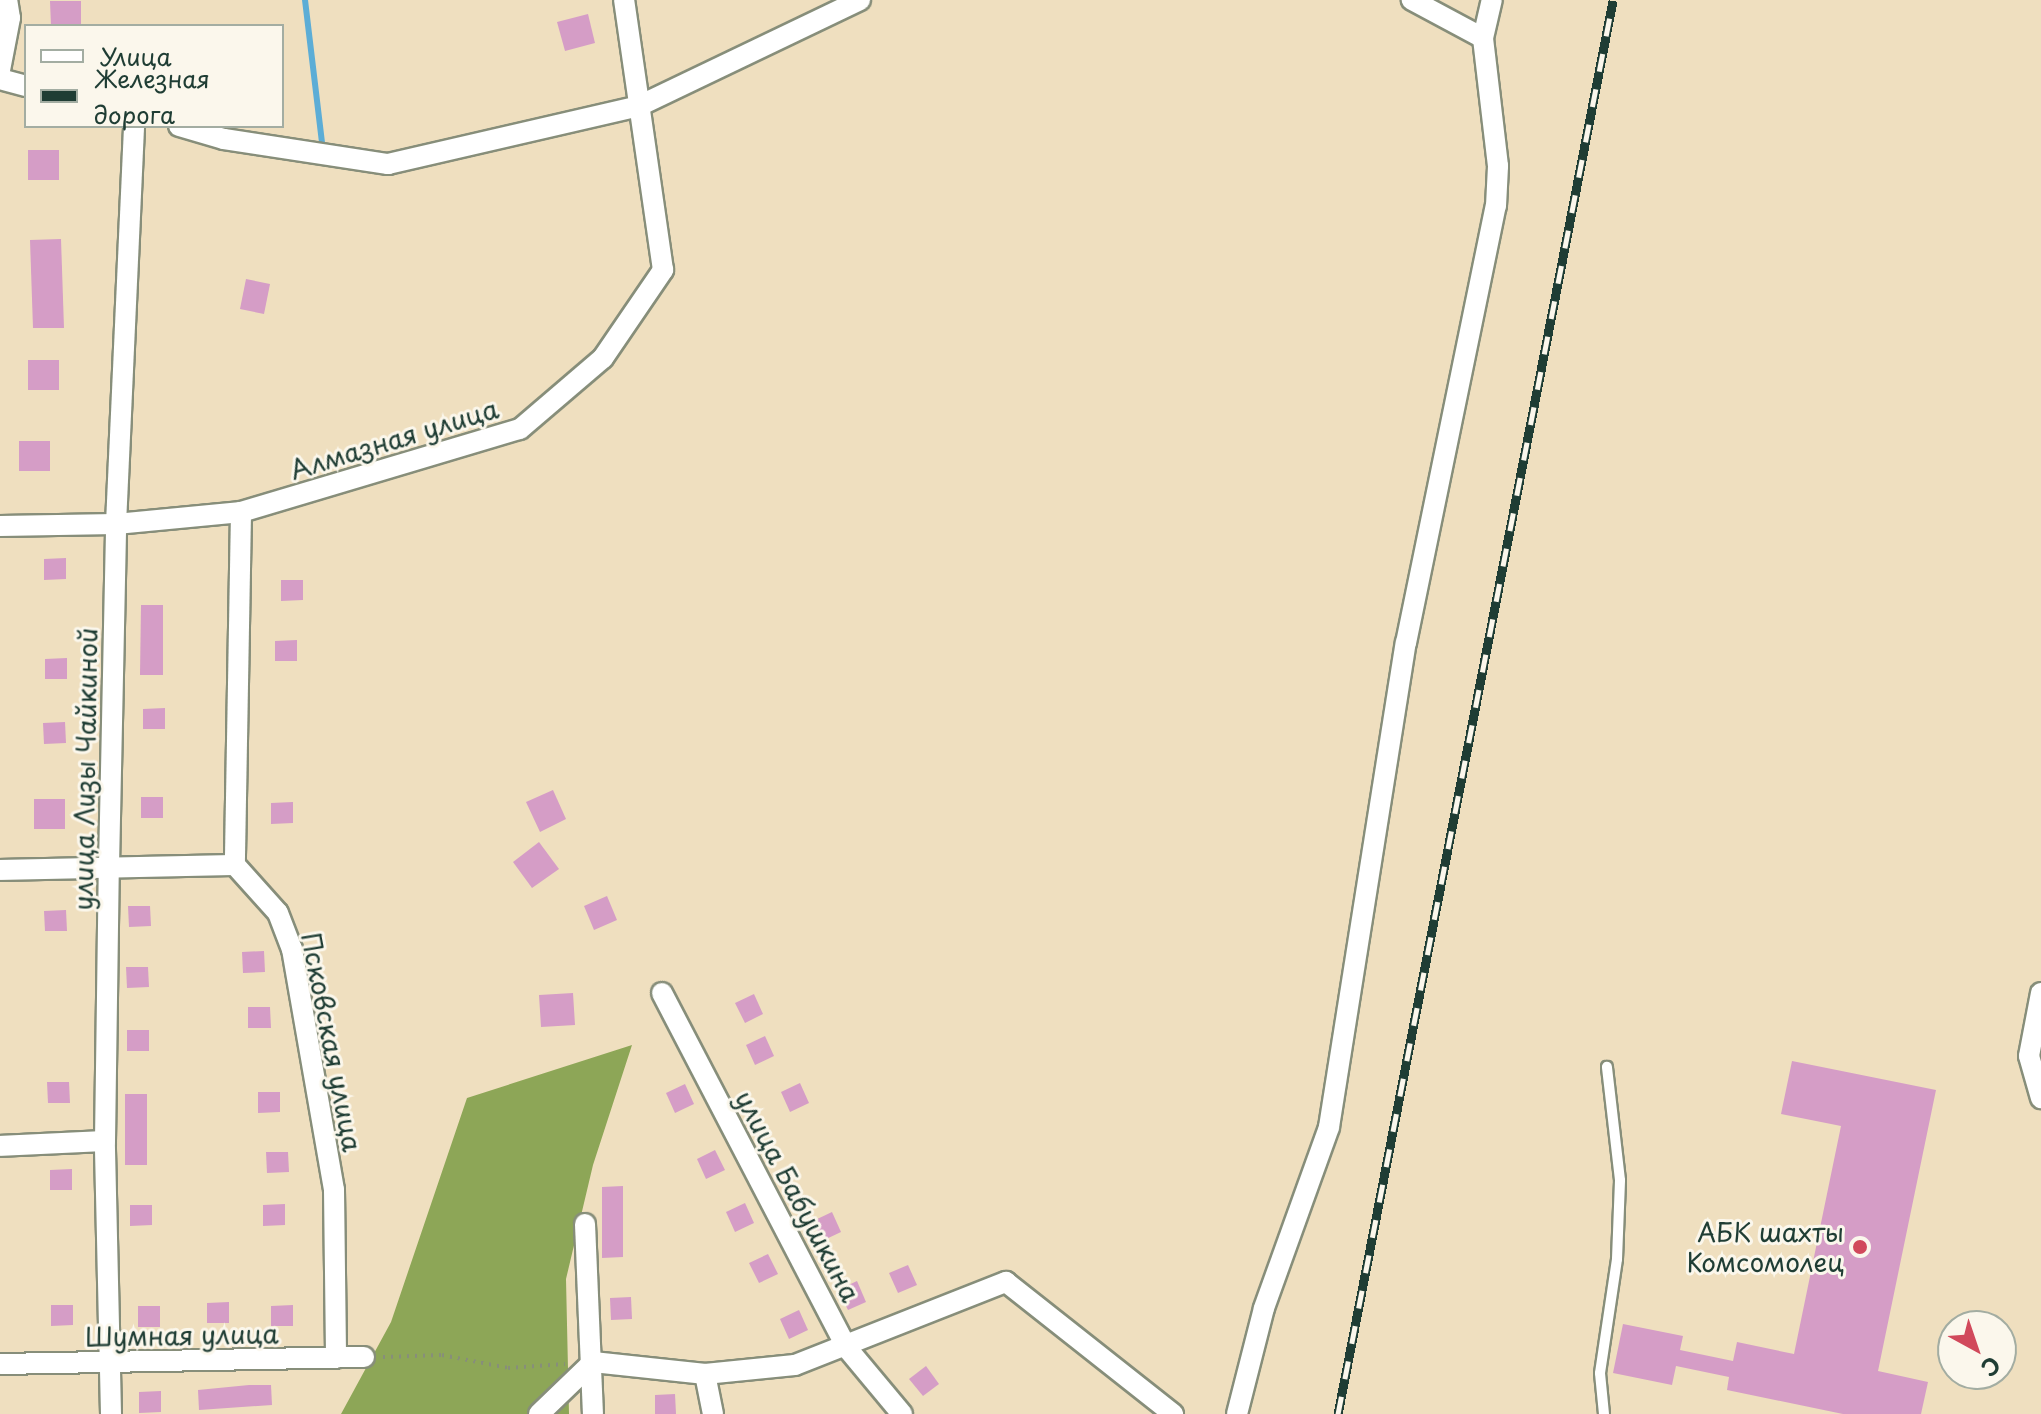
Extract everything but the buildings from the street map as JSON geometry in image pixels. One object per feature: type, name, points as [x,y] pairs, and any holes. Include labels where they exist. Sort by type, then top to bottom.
[{"type":"street","points":[[0,70],[10,18],[7,0]]},
{"type":"street","name":"Алмазная улица","points":[[0,526],[116,524],[241,512],[520,429],[603,358],[663,270],[624,0]]},
{"type":"street","points":[[186,128],[224,139],[388,164],[639,106],[860,0]]},
{"type":"street","points":[[1412,0],[1483,38]]},
{"type":"street","points":[[1237,1414],[1264,1308],[1329,1127],[1406,643],[1496,206],[1498,166],[1483,38],[1492,0]]},
{"type":"street","points":[[0,79],[24,85]]},
{"type":"street","name":"улица Лизы Чайкиной","points":[[111,1414],[105,1141],[109,866],[116,524],[134,128]]},
{"type":"street","points":[[0,870],[235,865],[241,512]]},
{"type":"street","name":"Псковская улица","points":[[235,865],[278,913],[292,949],[334,1190],[336,1358]]},
{"type":"street","name":"улица Бабушкина","points":[[662,993],[847,1348],[902,1414]]},
{"type":"street","points":[[2041,993],[2029,1056],[2041,1098]]},
{"type":"street","points":[[0,1146],[105,1141]]},
{"type":"street","points":[[585,1224],[593,1414]]},
{"type":"street","points":[[593,1362],[705,1374],[795,1365],[847,1348],[1006,1282],[1173,1414]]},
{"type":"street","name":"Шумная улица","points":[[0,1364],[364,1357]]},
{"type":"street","points":[[539,1414],[593,1362]]},
{"type":"street","points":[[705,1374],[713,1414]]},
{"type":"lane","points":[[1604,1414],[1600,1373],[1617,1259],[1620,1180],[1607,1067]]},
{"type":"path","points":[[364,1357],[442,1355],[508,1368],[593,1362]]},
{"type":"green space","points":[[632,1045],[593,1165],[566,1279],[569,1414],[341,1414],[391,1322],[467,1098]]},
{"type":"waterway","points":[[305,0],[322,142]]},
{"type":"railway","points":[[1338,1414],[1613,0]]},
{"type":"place","name":"АБК шахты Комсомолец","points":[[1860,1247]]}]
